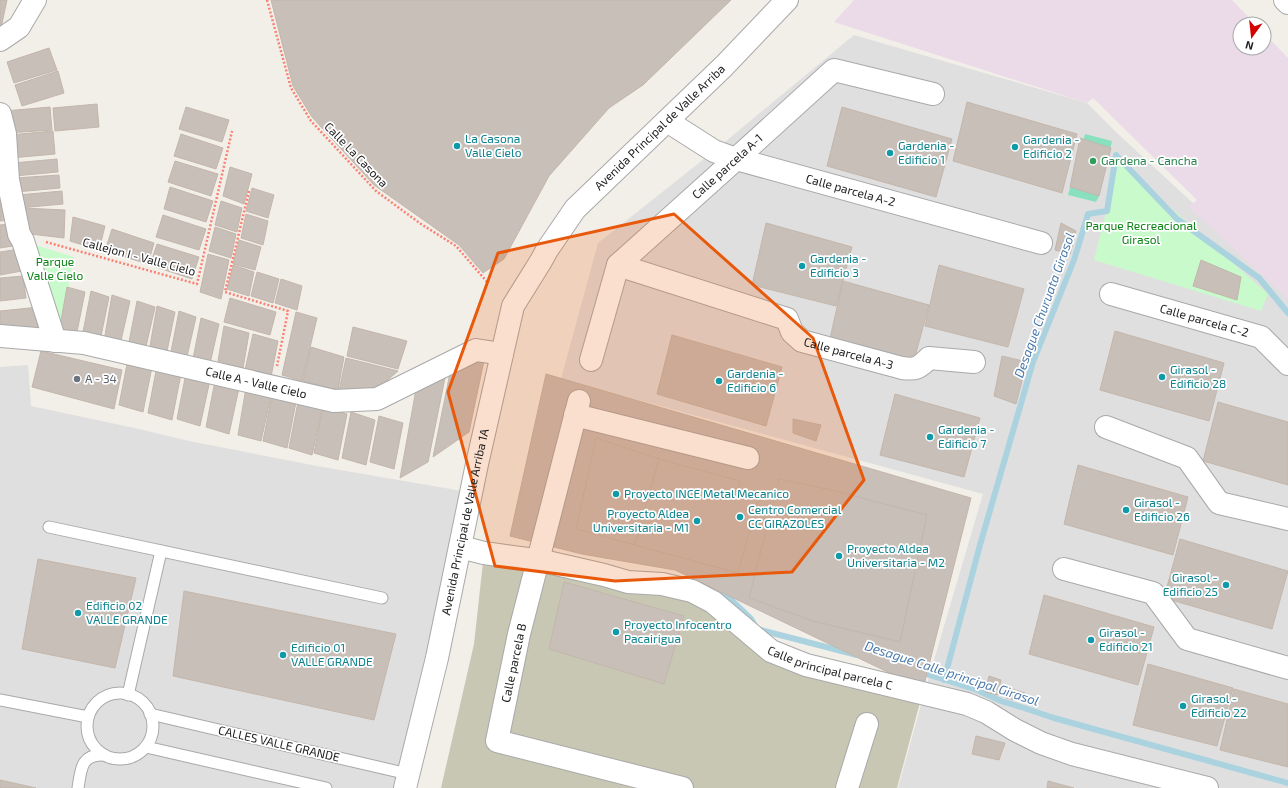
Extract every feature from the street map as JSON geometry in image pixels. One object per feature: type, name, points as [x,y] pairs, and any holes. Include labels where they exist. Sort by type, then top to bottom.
[{"type":"street","points":[[0,40],[19,27],[35,0]]},
{"type":"street","name":"Avenida Principal de Valle Arriba","points":[[541,261],[575,209],[724,66],[787,0]]},
{"type":"street","points":[[1285,0],[1288,3]]},
{"type":"street","name":"Calle parcela A-1","points":[[618,265],[834,70],[933,94]]},
{"type":"street","points":[[0,114],[5,134],[8,180],[19,234],[23,241],[55,341]]},
{"type":"street","name":"Calle parcela A-2","points":[[667,121],[714,151],[736,159],[1041,243]]},
{"type":"street","name":"Avenida Principal de Valle Arriba 1A","points":[[407,781],[437,658],[513,306],[541,261]]},
{"type":"street","points":[[591,360],[618,265]]},
{"type":"street","name":"Calle parcela A-3","points":[[618,265],[787,319],[792,332],[802,341],[912,370],[920,367],[928,358],[974,362]]},
{"type":"street","name":"Calle parcela C-2","points":[[1111,294],[1261,337],[1288,364]]},
{"type":"street","name":"Calle A - Valle Cielo","points":[[0,336],[84,343],[334,401],[377,399],[476,350],[502,354]]},
{"type":"street","name":"Calle parcela B","points":[[682,788],[497,741],[519,634],[577,408],[748,458]]},
{"type":"street","points":[[1106,427],[1187,458],[1219,504],[1288,519]]},
{"type":"street","name":"Calle principal parcela C","points":[[460,546],[484,553],[538,560],[628,582],[662,584],[692,591],[713,602],[771,651],[806,665],[967,704],[986,712],[1015,730],[1072,754],[1207,788]]},
{"type":"street","points":[[1064,569],[1153,593],[1188,640],[1288,668]]},
{"type":"street","points":[[847,788],[867,724]]},
{"type":"lane","points":[[49,527],[382,598]]},
{"type":"lane","points":[[128,695],[161,551]]},
{"type":"lane","points":[[78,788],[84,762],[91,756],[104,755],[115,759],[127,758],[137,754],[146,747],[151,737],[153,725],[150,714],[138,699],[128,695],[119,694],[109,696],[100,700],[93,708],[88,717],[87,728],[89,739],[104,755]]},
{"type":"lane","points":[[0,700],[88,717]]},
{"type":"lane","name":"CALLES VALLE GRANDE","points":[[150,714],[407,781]]},
{"type":"lane","points":[[146,747],[326,788]]},
{"type":"path","name":"Calle La Casona","points":[[267,0],[291,88],[311,121],[376,191],[421,224],[456,246],[488,283]]},
{"type":"path","name":"Callejon I - Valle Cielo","points":[[19,234],[197,284],[232,131]]},
{"type":"path","points":[[249,191],[225,292],[288,311],[273,387]]},
{"type":"highlighted area","points":[[674,214],[813,338],[864,480],[792,572],[615,581],[495,566],[448,392],[498,253]]},
{"type":"shaded area","points":[[854,0],[1232,0],[1247,16],[1232,16],[1232,56],[1272,56],[1272,41],[1288,58],[1288,299],[1189,207],[1197,200],[1093,98],[1087,103],[834,22]]},
{"type":"shaded area","points":[[854,35],[1087,103],[1117,133],[1259,264],[1288,296],[1288,788],[898,788],[983,494],[561,379],[598,243],[714,151]]},
{"type":"shaded area","points":[[28,365],[31,406],[189,441],[317,466],[462,491],[402,788],[0,788],[0,367]]},
{"type":"shaded area","points":[[484,553],[699,595],[771,651],[922,695],[897,788],[441,788],[474,644]]},
{"type":"green space","name":"Gardena - Cancha","points":[[1085,134],[1112,141],[1099,196],[1096,202],[1068,195]]},
{"type":"green space","name":"Parque Recreacional Girasol","points":[[1119,162],[1268,294],[1261,311],[1094,260]]},
{"type":"green space","name":"Parque Valle Cielo","points":[[29,243],[74,257],[59,336]]},
{"type":"building","points":[[0,0],[7,0],[1,28],[0,27]]},
{"type":"building","name":"La Casona Valle Cielo","points":[[271,0],[731,0],[643,85],[609,108],[549,176],[504,259],[483,273],[459,245],[374,185],[312,117],[293,86]]},
{"type":"building","points":[[49,48],[57,70],[14,83],[7,62]]},
{"type":"building","points":[[58,71],[64,93],[22,106],[15,85]]},
{"type":"building","name":"Gardenia - Edificio 2","points":[[967,102],[1077,134],[1062,193],[953,161]]},
{"type":"building","points":[[97,104],[99,127],[55,131],[53,108]]},
{"type":"building","points":[[50,107],[52,130],[7,133],[5,111]]},
{"type":"building","points":[[186,107],[229,120],[222,142],[179,129]]},
{"type":"building","name":"Gardenia - Edificio 1","points":[[842,107],[952,139],[936,197],[827,166]]},
{"type":"building","points":[[53,131],[55,154],[11,158],[9,135]]},
{"type":"building","points":[[181,134],[223,148],[216,169],[174,156]]},
{"type":"building","name":"Gardena - Cancha","points":[[1080,138],[1111,148],[1099,196],[1070,187]]},
{"type":"building","points":[[57,159],[58,172],[14,176],[13,163]]},
{"type":"building","points":[[175,161],[218,174],[211,196],[168,182]]},
{"type":"building","points":[[230,167],[252,174],[244,204],[223,196]]},
{"type":"building","points":[[59,175],[60,188],[16,192],[15,178]]},
{"type":"building","points":[[170,187],[213,201],[206,222],[164,209]]},
{"type":"building","points":[[252,188],[274,195],[268,218],[246,211]]},
{"type":"building","points":[[62,191],[63,204],[19,208],[18,195]]},
{"type":"building","points":[[6,197],[9,220],[0,221],[0,198]]},
{"type":"building","points":[[221,201],[242,208],[237,232],[215,225]]},
{"type":"building","points":[[22,208],[65,210],[64,238],[22,233]]},
{"type":"building","points":[[246,214],[268,221],[263,245],[241,238]]},
{"type":"building","points":[[163,215],[206,229],[199,250],[156,237]]},
{"type":"building","points":[[73,217],[105,226],[99,250],[70,241]]},
{"type":"building","name":"Gardenia - Edificio 3","points":[[766,223],[852,247],[836,306],[752,285]]},
{"type":"building","points":[[1061,223],[1076,231],[1070,254],[1055,250]]},
{"type":"building","points":[[10,224],[13,246],[0,248],[0,225]]},
{"type":"building","points":[[215,227],[236,234],[231,258],[209,251]]},
{"type":"building","points":[[112,229],[154,243],[148,264],[105,251]]},
{"type":"building","points":[[239,240],[261,247],[255,270],[233,264]]},
{"type":"building","points":[[157,244],[199,257],[192,279],[150,265]]},
{"type":"building","points":[[19,249],[22,271],[0,275],[0,252]]},
{"type":"building","points":[[208,254],[229,260],[221,299],[200,292]]},
{"type":"building","points":[[1201,260],[1241,277],[1237,300],[1193,286]]},
{"type":"building","points":[[233,265],[254,272],[249,296],[227,289]]},
{"type":"building","points":[[939,265],[1024,289],[1008,347],[925,326]]},
{"type":"building","points":[[257,272],[279,279],[273,303],[251,296]]},
{"type":"building","points":[[23,276],[26,298],[0,301],[0,278]]},
{"type":"building","points":[[281,279],[302,286],[297,310],[275,303]]},
{"type":"building","points":[[843,281],[929,305],[913,364],[829,343]]},
{"type":"building","points":[[67,287],[85,292],[76,337],[59,332]]},
{"type":"building","points":[[91,291],[109,297],[100,341],[82,337]]},
{"type":"building","points":[[112,295],[130,301],[120,345],[104,341]]},
{"type":"building","points":[[230,298],[276,312],[270,335],[224,322]]},
{"type":"building","points":[[137,301],[155,307],[145,351],[128,347]]},
{"type":"building","points":[[157,306],[175,312],[166,356],[149,352]]},
{"type":"building","points":[[39,307],[42,329],[0,335],[0,311]]},
{"type":"building","points":[[179,311],[196,317],[186,361],[170,357]]},
{"type":"building","points":[[296,312],[317,318],[302,381],[282,375]]},
{"type":"building","points":[[201,318],[219,324],[209,368],[192,364]]},
{"type":"building","points":[[224,326],[249,333],[243,368],[218,361]]},
{"type":"building","points":[[353,327],[407,341],[398,369],[347,356]]},
{"type":"building","name":"Girasol - Edificio 28","points":[[1115,331],[1224,363],[1209,421],[1100,390]]},
{"type":"building","points":[[253,334],[278,341],[271,377],[245,370]]},
{"type":"building","name":"Gardenia - Edificio 6","points":[[672,335],[782,367],[766,426],[657,394]]},
{"type":"building","points":[[311,347],[344,357],[338,390],[303,381]]},
{"type":"building","name":"A - 34","points":[[41,351],[122,370],[114,409],[32,387]]},
{"type":"building","points":[[485,356],[469,432],[433,457],[451,368]]},
{"type":"building","points":[[1002,356],[1027,362],[1016,404],[994,396]]},
{"type":"building","points":[[346,358],[398,371],[373,393],[339,391]]},
{"type":"building","points":[[128,359],[152,367],[143,412],[119,405]]},
{"type":"building","points":[[157,366],[181,374],[172,420],[148,413]]},
{"type":"building","points":[[447,368],[428,462],[400,478],[417,384]]},
{"type":"building","points":[[186,373],[210,380],[200,426],[177,419]]},
{"type":"building","name":"Centro Comercial CC GIRAZOLES","points":[[546,374],[971,498],[923,689],[675,570],[582,554],[510,536]]},
{"type":"building","points":[[215,381],[239,388],[229,434],[206,427]]},
{"type":"building","points":[[246,388],[271,396],[261,441],[238,435]]},
{"type":"building","name":"Gardenia - Edificio 7","points":[[895,394],[980,418],[964,477],[880,455]]},
{"type":"building","points":[[272,395],[296,402],[287,448],[263,441]]},
{"type":"building","points":[[298,402],[322,410],[312,455],[289,448]]},
{"type":"building","points":[[1218,402],[1288,422],[1288,485],[1203,461]]},
{"type":"building","points":[[323,407],[347,414],[338,460],[314,453]]},
{"type":"building","points":[[351,412],[375,420],[366,465],[342,458]]},
{"type":"building","points":[[379,416],[403,423],[394,469],[370,462]]},
{"type":"building","points":[[793,419],[821,425],[816,441],[793,433]]},
{"type":"building","name":"Proyecto INCE Metal Mecanico","points":[[596,438],[659,459],[635,545],[576,529]]},
{"type":"building","name":"Proyecto Aldea Universitaria - M1","points":[[659,459],[740,481],[738,490],[759,496],[738,573],[635,545]]},
{"type":"building","name":"Girasol - Edificio 26","points":[[1078,465],[1188,497],[1173,555],[1064,524]]},
{"type":"building","name":"Proyecto Aldea Universitaria - M2","points":[[779,479],[831,490],[927,515],[900,642],[813,621],[749,598]]},
{"type":"building","name":"Girasol - Edificio 25","points":[[1180,539],[1288,571],[1272,629],[1164,598]]},
{"type":"building","name":"Edificio 02 VALLE GRANDE","points":[[38,559],[136,578],[115,668],[22,649]]},
{"type":"building","name":"Proyecto Infocentro Pacairigua","points":[[564,582],[684,616],[664,684],[549,649]]},
{"type":"building","name":"Edificio 01 VALLE GRANDE","points":[[184,591],[396,634],[374,720],[173,676]]},
{"type":"building","name":"Girasol - Edificio 21","points":[[1044,595],[1154,627],[1138,685],[1029,654]]},
{"type":"building","name":"Girasol - Edificio 22","points":[[1148,664],[1233,688],[1217,746],[1133,725]]},
{"type":"building","points":[[989,676],[1001,680],[998,695],[985,692]]},
{"type":"building","points":[[1009,688],[1025,693],[1024,702],[1006,698]]},
{"type":"building","points":[[1234,689],[1288,704],[1288,767],[1220,750]]},
{"type":"building","points":[[976,736],[1005,743],[999,760],[972,754]]},
{"type":"building","points":[[0,780],[36,788],[0,788]]},
{"type":"building","points":[[1048,781],[1074,788],[1047,788]]},
{"type":"waterway","name":"Desague Churuata Girasol","points":[[944,680],[980,545],[1033,362],[1074,260],[1088,214],[1107,211],[1116,155],[1177,219],[1259,278],[1288,313]]},
{"type":"waterway","name":"Desague Calle principal Girasol","points":[[720,589],[751,619],[757,629],[857,655]]},
{"type":"waterway","name":"Desague Calle principal Girasol","points":[[920,672],[977,690],[1001,701],[1054,718],[1288,783]]},
{"type":"place","name":"La Casona Valle Cielo","points":[[457,146]]},
{"type":"place","name":"Gardenia - Edificio 2","points":[[1015,147]]},
{"type":"place","name":"Gardenia - Edificio 1","points":[[890,153]]},
{"type":"place","name":"Gardena - Cancha","points":[[1093,161]]},
{"type":"place","name":"Gardenia - Edificio 3","points":[[802,266]]},
{"type":"place","name":"Girasol - Edificio 28","points":[[1162,377]]},
{"type":"place","name":"A - 34","points":[[77,379]]},
{"type":"place","name":"Gardenia - Edificio 6","points":[[719,381]]},
{"type":"place","name":"Gardenia - Edificio 7","points":[[930,437]]},
{"type":"place","name":"Proyecto INCE Metal Mecanico","points":[[616,494]]},
{"type":"place","name":"Girasol - Edificio 26","points":[[1126,510]]},
{"type":"place","name":"Centro Comercial CC GIRAZOLES","points":[[740,517]]},
{"type":"place","name":"Proyecto Aldea Universitaria - M1","points":[[697,521]]},
{"type":"place","name":"Proyecto Aldea Universitaria - M2","points":[[839,556]]},
{"type":"place","name":"Girasol - Edificio 25","points":[[1226,585]]},
{"type":"place","name":"Edificio 02 VALLE GRANDE","points":[[78,613]]},
{"type":"place","name":"Proyecto Infocentro Pacairigua","points":[[616,632]]},
{"type":"place","name":"Girasol - Edificio 21","points":[[1091,640]]},
{"type":"place","name":"Edificio 01 VALLE GRANDE","points":[[283,655]]},
{"type":"place","name":"Girasol - Edificio 22","points":[[1183,706]]}]
